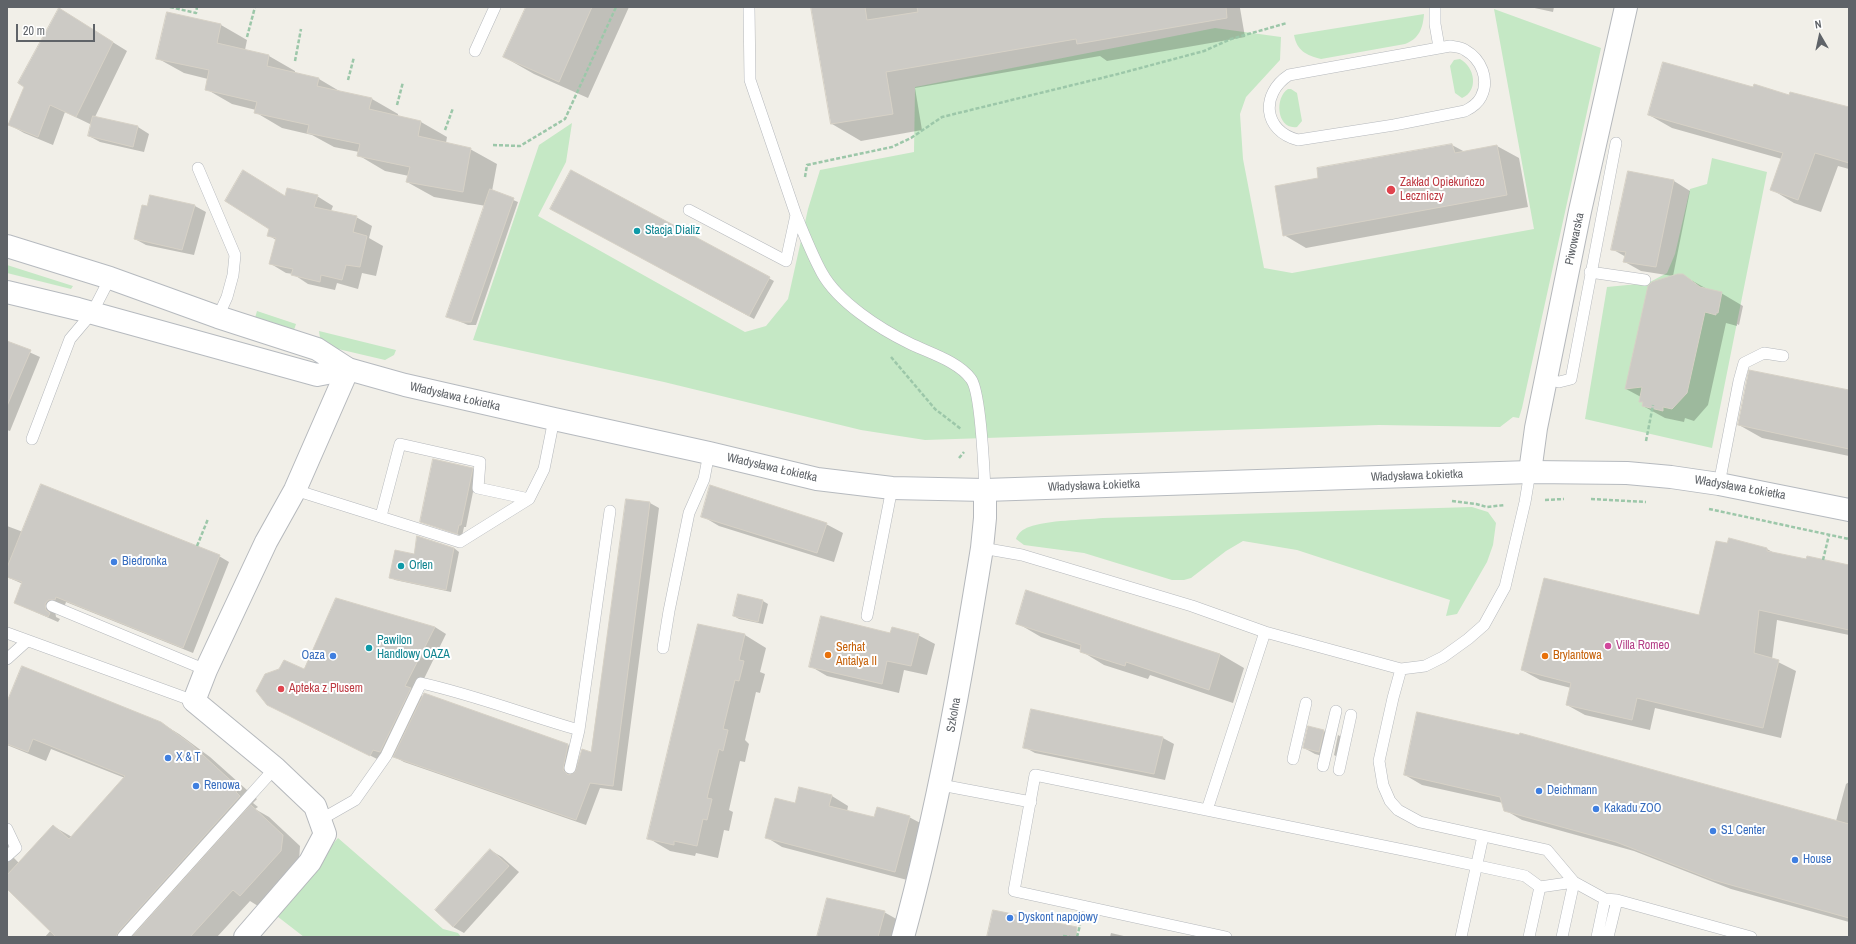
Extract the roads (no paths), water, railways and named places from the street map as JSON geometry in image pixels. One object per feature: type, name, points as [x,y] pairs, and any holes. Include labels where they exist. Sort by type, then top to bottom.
[{"type":"main road","name":"Piwowarska","points":[[1530,472],[1546,379],[1580,211],[1626,7]]},
{"type":"main road","name":"Władysława Łokietka","points":[[7,246],[110,278],[218,317],[317,349],[348,369],[405,385],[709,453],[817,479],[892,488],[985,490],[1530,472],[1627,473],[1671,477],[1719,484],[1849,510]]},
{"type":"main road","name":"Władysława Łokietka","points":[[7,292],[92,313],[317,375],[348,369]]},
{"type":"main road","points":[[245,937],[310,862],[325,834],[315,806],[275,768],[194,701],[206,670],[266,542],[295,490],[348,369]]},
{"type":"main road","name":"Szkolna","points":[[903,937],[941,785],[982,548],[985,518],[985,490]]},
{"type":"lane","points":[[475,51],[495,7]]},
{"type":"lane","points":[[749,7],[750,80],[796,215],[822,274],[836,293],[859,313],[907,342],[959,366],[972,380],[978,400],[985,490]]},
{"type":"lane","points":[[1435,7],[1435,24],[1439,47]]},
{"type":"lane","points":[[1450,46],[1464,49],[1480,63],[1484,74],[1481,97],[1474,106],[1465,111],[1394,125],[1298,140],[1287,137],[1280,132],[1270,115],[1270,100],[1273,92],[1280,81],[1289,75],[1439,47],[1450,46]]},
{"type":"lane","points":[[1546,379],[1560,382],[1571,379],[1590,272],[1616,143]]},
{"type":"lane","points":[[198,168],[235,255],[233,275],[227,296],[218,317]]},
{"type":"lane","points":[[689,210],[786,262],[796,215]]},
{"type":"lane","points":[[1590,272],[1645,280]]},
{"type":"lane","points":[[32,439],[70,339],[92,313],[110,278]]},
{"type":"lane","points":[[1719,484],[1739,381],[1744,363],[1764,353],[1783,356]]},
{"type":"lane","points":[[295,490],[460,542],[529,498],[544,469],[554,419]]},
{"type":"lane","points":[[381,516],[400,444],[480,462],[478,488],[529,498]]},
{"type":"lane","points":[[663,648],[669,611],[690,513],[704,479],[709,453]]},
{"type":"lane","points":[[982,548],[1022,554],[1192,606],[1265,632],[1401,669],[1425,666],[1443,657],[1484,625],[1505,588],[1525,502],[1530,472]]},
{"type":"lane","points":[[867,616],[892,488]]},
{"type":"lane","points":[[570,768],[578,730],[610,511]]},
{"type":"lane","points":[[52,606],[206,670]]},
{"type":"lane","points":[[1207,810],[1265,632]]},
{"type":"lane","points":[[7,633],[194,701]]},
{"type":"lane","points":[[7,659],[27,641]]},
{"type":"lane","points":[[1401,669],[1379,762],[1383,785],[1390,801],[1398,810],[1420,822],[1547,850],[1574,882],[1605,899],[1617,900],[1751,937]]},
{"type":"lane","points":[[320,820],[355,800],[386,756],[421,683],[449,689],[536,718],[578,730]]},
{"type":"lane","points":[[1293,759],[1306,703]]},
{"type":"lane","points":[[1323,766],[1336,711]]},
{"type":"lane","points":[[1339,770],[1351,715]]},
{"type":"lane","points":[[123,937],[275,768]]},
{"type":"lane","points":[[1226,937],[1014,891],[1035,775],[1525,876],[1540,887],[1574,882]]},
{"type":"lane","points":[[941,785],[1031,802]]},
{"type":"lane","points":[[7,829],[16,848],[7,856]]},
{"type":"lane","points":[[1461,937],[1483,836]]},
{"type":"lane","points":[[1562,937],[1574,882]]},
{"type":"lane","points":[[1529,937],[1540,887]]},
{"type":"lane","points":[[1597,937],[1605,899]]},
{"type":"lane","points":[[1608,937],[1617,900]]},
{"type":"place","name":"Zakład Opiekuńczo Leczniczy","points":[[1391,190]]},
{"type":"place","name":"Stacja Dializ","points":[[637,231]]},
{"type":"place","name":"Biedronka","points":[[114,562]]},
{"type":"place","name":"Orlen","points":[[401,566]]},
{"type":"place","name":"Villa Romeo","points":[[1608,646]]},
{"type":"place","name":"Pawilon Handlowy OAZA","points":[[369,648]]},
{"type":"place","name":"Serhat Antalya II","points":[[828,655]]},
{"type":"place","name":"Oaza","points":[[333,656]]},
{"type":"place","name":"Brylantowa","points":[[1545,656]]},
{"type":"place","name":"Apteka z Plusem","points":[[281,689]]},
{"type":"place","name":"X & T","points":[[168,758]]},
{"type":"place","name":"Renowa","points":[[196,786]]},
{"type":"place","name":"Deichmann","points":[[1539,791]]},
{"type":"place","name":"Kakadu ZOO","points":[[1596,809]]},
{"type":"place","name":"S1 Center","points":[[1713,831]]},
{"type":"place","name":"House","points":[[1795,860]]},
{"type":"place","name":"Dyskont napojowy","points":[[1010,918]]}]
